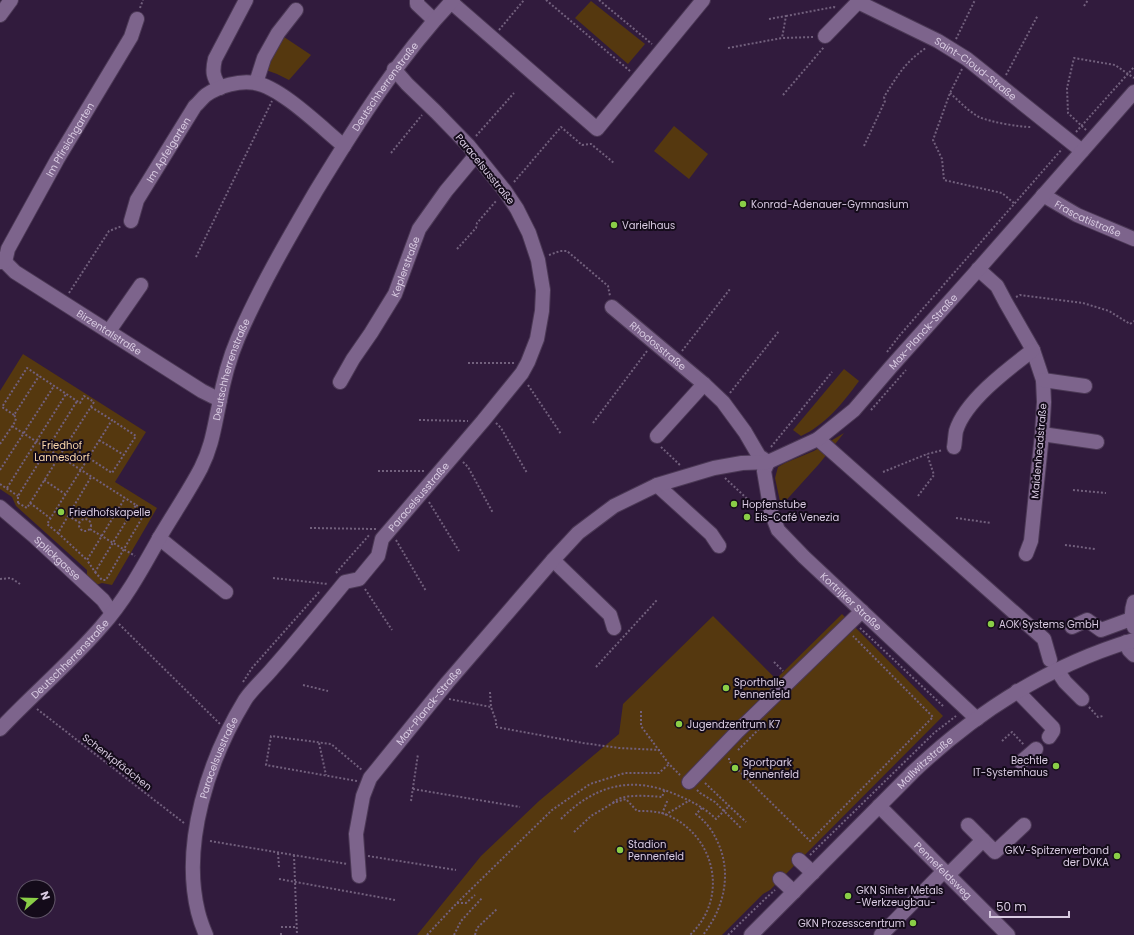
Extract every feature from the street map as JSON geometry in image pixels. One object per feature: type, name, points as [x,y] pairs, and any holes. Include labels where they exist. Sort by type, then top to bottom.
[{"type":"street","points":[[0,14],[11,0]]},
{"type":"street","points":[[220,88],[214,79],[213,69],[215,59],[246,0]]},
{"type":"street","points":[[414,1],[434,20]]},
{"type":"street","points":[[452,1],[597,129],[700,5]]},
{"type":"street","name":"Deutschherrenstraße","points":[[0,729],[102,626],[129,591],[201,467],[212,440],[228,364],[266,279],[344,146],[394,69],[434,20],[452,1]]},
{"type":"street","name":"Saint-Cloud-Straße","points":[[824,36],[859,1],[938,41],[967,59],[1041,120],[1082,151]]},
{"type":"street","points":[[256,83],[264,58],[278,33],[296,10]]},
{"type":"street","name":"Im Pfirsichgarten","points":[[2,262],[57,160],[131,37],[137,19]]},
{"type":"street","name":"Paracelsusstraße","points":[[206,935],[198,912],[193,875],[195,832],[223,728],[345,582],[359,579],[378,556],[382,538],[488,415],[516,371],[528,362],[536,339],[542,311],[544,290],[538,260],[524,223],[505,191],[472,150],[394,69]]},
{"type":"street","name":"Im Apfelgarten","points":[[131,221],[137,200],[195,106],[205,96],[220,88],[247,82],[256,83],[276,91],[344,146]]},
{"type":"street","name":"Max-Planck-Straße","points":[[358,865],[356,834],[363,796],[369,781],[436,697],[553,560],[578,533],[614,506],[657,485],[689,474],[714,468],[742,463],[768,462],[818,439],[854,410],[1134,92]]},
{"type":"street","name":"Keplerstraße","points":[[340,382],[395,294],[419,229],[446,191],[472,150]]},
{"type":"street","name":"Frascatistraße","points":[[1043,195],[1077,215],[1134,239]]},
{"type":"street","name":"Birzentalstraße","points":[[2,262],[108,332],[202,391],[220,400]]},
{"type":"street","name":"Maidenheadstraße","points":[[978,269],[997,286],[1033,350],[1043,380],[1044,402],[1042,434],[1031,541],[1026,554]]},
{"type":"street","points":[[108,332],[141,285]]},
{"type":"street","name":"Rhodosstraße","points":[[612,308],[676,360],[723,402],[760,456],[768,462]]},
{"type":"street","points":[[954,447],[956,431],[963,417],[978,398],[998,378],[1033,350]]},
{"type":"street","points":[[1043,380],[1085,386]]},
{"type":"street","points":[[657,436],[704,384]]},
{"type":"street","points":[[1042,434],[1097,442]]},
{"type":"street","points":[[818,439],[1044,639],[1054,665],[1065,682],[1082,699]]},
{"type":"street","name":"Kortrijker Straße","points":[[768,462],[764,472],[766,489],[771,512],[778,530],[804,558],[977,719]]},
{"type":"street","points":[[657,485],[710,534],[719,546]]},
{"type":"street","name":"Splickgasse","points":[[5,511],[103,600],[112,613]]},
{"type":"street","points":[[159,538],[226,592]]},
{"type":"street","points":[[553,560],[610,615],[614,628]]},
{"type":"street","points":[[1072,627],[1088,620],[1101,630],[1133,624],[1131,611],[1134,602]]},
{"type":"street","points":[[688,782],[738,731],[862,611]]},
{"type":"street","points":[[1130,641],[1129,650],[1134,655]]},
{"type":"street","name":"Mallwitzstraße","points":[[751,935],[786,885],[813,873],[929,756],[977,719],[1054,665],[1130,641]]},
{"type":"street","points":[[1017,691],[1053,728],[1053,731],[1049,737]]},
{"type":"street","name":"Pennefeldsweg","points":[[879,806],[1008,935]]},
{"type":"street","points":[[968,825],[996,852],[1024,825]]},
{"type":"street","points":[[881,935],[946,873],[974,854],[983,840]]},
{"type":"street","points":[[801,861],[813,873]]},
{"type":"path","points":[[493,38],[524,0]]},
{"type":"path","points":[[546,0],[639,78]]},
{"type":"path","points":[[599,0],[661,52]]},
{"type":"path","points":[[951,49],[975,0]]},
{"type":"path","points":[[1084,6],[1088,0]]},
{"type":"path","points":[[769,20],[834,7],[845,15]]},
{"type":"path","points":[[999,86],[1038,15]]},
{"type":"path","points":[[782,38],[786,16]]},
{"type":"path","points":[[728,48],[782,38],[824,36],[825,47],[783,95]]},
{"type":"path","points":[[864,146],[885,101],[884,97],[905,65],[917,54],[938,41]]},
{"type":"path","points":[[1095,136],[1079,124],[1068,113],[1067,88],[1074,58],[1115,65],[1134,78]]},
{"type":"path","points":[[886,353],[1015,204],[1002,193],[944,180],[942,159],[933,140],[950,93],[967,59]]},
{"type":"path","points":[[196,257],[276,91]]},
{"type":"path","points":[[472,150],[514,93]]},
{"type":"path","points":[[950,93],[964,106],[980,117],[1031,127],[1041,120]]},
{"type":"path","points":[[391,153],[430,106]]},
{"type":"path","points":[[457,249],[476,228],[477,223],[561,127],[582,145],[591,144],[614,163]]},
{"type":"path","points":[[63,303],[109,231]]},
{"type":"path","points":[[538,260],[560,251],[567,251],[608,286],[612,308]]},
{"type":"path","points":[[676,360],[730,289]]},
{"type":"path","points":[[1006,303],[1020,295],[1083,303],[1109,311],[1130,324],[1134,321]]},
{"type":"path","points":[[723,402],[779,331]]},
{"type":"path","points":[[593,422],[654,342]]},
{"type":"path","points":[[468,363],[516,363],[516,371],[526,382],[561,434]]},
{"type":"path","points":[[868,412],[874,408],[910,366]]},
{"type":"path","points":[[0,444],[15,422],[16,418],[2,407],[27,368],[80,403],[84,396],[94,402],[27,508],[18,503]]},
{"type":"path","points":[[777,448],[770,450],[770,448],[832,372]]},
{"type":"path","points":[[14,415],[39,376]]},
{"type":"path","points":[[0,470],[54,386]]},
{"type":"path","points":[[7,488],[66,394]]},
{"type":"path","points":[[18,503],[18,496],[77,401]]},
{"type":"path","points":[[67,444],[112,473],[124,455],[136,436],[91,407]]},
{"type":"path","points":[[488,415],[501,428],[528,473]]},
{"type":"path","points":[[12,426],[60,456],[80,470],[91,477],[146,511],[106,580],[102,580],[87,560],[47,524],[50,518],[80,470],[88,457],[112,420]]},
{"type":"path","points":[[419,420],[469,421],[464,426]]},
{"type":"path","points":[[657,436],[656,443],[689,474]]},
{"type":"path","points":[[99,440],[124,455]]},
{"type":"path","points":[[883,472],[927,454],[954,447]]},
{"type":"path","points":[[456,453],[468,467],[493,513]]},
{"type":"path","points":[[918,496],[934,475],[927,454]]},
{"type":"path","points":[[714,468],[762,512]]},
{"type":"path","points":[[378,471],[427,471],[422,476]]},
{"type":"path","points":[[58,533],[91,477]]},
{"type":"path","points":[[44,480],[65,494]]},
{"type":"path","points":[[0,484],[18,496]]},
{"type":"path","points":[[1073,490],[1106,493]]},
{"type":"path","points":[[423,492],[459,551]]},
{"type":"path","points":[[87,560],[125,498]]},
{"type":"path","points":[[5,511],[18,503]]},
{"type":"path","points":[[30,503],[50,518]]},
{"type":"path","points":[[95,572],[136,505]]},
{"type":"path","points":[[68,516],[79,522]]},
{"type":"path","points":[[956,518],[991,523]]},
{"type":"path","points":[[79,522],[82,519],[87,519],[91,523],[90,529]]},
{"type":"path","points":[[79,522],[78,527],[82,531],[86,532],[90,529]]},
{"type":"path","points":[[310,528],[390,529],[426,591]]},
{"type":"path","points":[[239,688],[252,668],[327,584],[354,551],[376,528]]},
{"type":"path","points":[[90,529],[130,553]]},
{"type":"path","points":[[1065,545],[1096,549]]},
{"type":"path","points":[[0,579],[10,578],[20,584]]},
{"type":"path","points":[[273,578],[343,585]]},
{"type":"path","points":[[359,579],[392,630]]},
{"type":"path","points":[[596,668],[657,600]]},
{"type":"path","points":[[112,613],[121,626],[223,728]]},
{"type":"path","points":[[770,718],[729,758],[730,761],[810,841],[933,717],[851,634]]},
{"type":"path","points":[[303,685],[328,691]]},
{"type":"path","points":[[490,692],[491,707],[496,721],[496,728],[583,744],[660,750]]},
{"type":"path","points":[[436,697],[491,707]]},
{"type":"path","points":[[1082,699],[1098,717],[1104,716]]},
{"type":"path","name":"Schenkpfädchen","points":[[27,701],[184,823],[184,832],[195,832]]},
{"type":"path","points":[[641,711],[641,726],[674,770]]},
{"type":"path","points":[[222,718],[223,728]]},
{"type":"path","points":[[1002,742],[1012,732],[1030,755]]},
{"type":"path","points":[[271,736],[331,744],[369,781],[266,765],[271,736]]},
{"type":"path","points":[[319,743],[326,775]]},
{"type":"path","points":[[411,801],[418,754]]},
{"type":"path","points":[[427,935],[456,904],[552,810],[590,784],[625,773],[659,773],[669,764]]},
{"type":"path","points":[[688,782],[700,793],[715,802],[741,828]]},
{"type":"path","points":[[801,861],[883,783]]},
{"type":"path","points":[[561,819],[587,797],[623,785],[640,784],[665,789],[690,800],[716,819],[729,806]]},
{"type":"path","points":[[705,784],[746,822]]},
{"type":"path","points":[[613,804],[615,800],[622,797],[662,797],[665,789]]},
{"type":"path","points":[[413,790],[520,807]]},
{"type":"path","points":[[574,832],[591,816],[626,799],[637,811],[664,814],[683,824],[697,838],[707,855],[712,870],[713,884],[711,900],[701,923],[690,935]]},
{"type":"path","points":[[664,814],[668,799]]},
{"type":"path","points":[[664,814],[690,800]]},
{"type":"path","points":[[702,808],[696,814],[708,827],[719,844],[724,862],[725,877],[725,889],[722,903],[717,914],[703,935]]},
{"type":"path","points":[[210,841],[358,865],[456,870]]},
{"type":"path","points":[[278,853],[279,867]]},
{"type":"path","points":[[294,855],[297,935]]},
{"type":"path","points":[[279,879],[395,900]]},
{"type":"path","points":[[728,935],[766,898],[786,885]]},
{"type":"path","points":[[456,904],[466,903],[475,895]]},
{"type":"path","points":[[454,935],[461,921],[482,898]]},
{"type":"path","points":[[475,935],[477,928],[497,909]]},
{"type":"path","points":[[281,928],[296,927]]},
{"type":"green space","points":[[591,1],[645,44],[628,64],[575,18]]},
{"type":"green space","points":[[284,37],[311,55],[289,80],[263,69],[269,55]]},
{"type":"green space","points":[[674,126],[708,154],[689,179],[654,151]]},
{"type":"green space","name":"Friedhof Lannesdorf","points":[[23,354],[146,432],[115,482],[157,508],[112,585],[102,583],[96,585],[87,575],[87,570],[16,506],[12,497],[0,489],[0,391]]},
{"type":"green space","points":[[844,369],[859,381],[826,420],[801,436],[793,430]]},
{"type":"green space","points":[[844,433],[819,464],[781,506],[775,478],[778,467],[814,451]]},
{"type":"green space","name":"Sportpark Pennenfeld","points":[[842,614],[943,716],[770,890],[763,894],[722,935],[417,935],[481,856],[539,801],[619,734],[623,704],[713,616],[776,679]]},
{"type":"place","name":"Konrad-Adenauer-Gymnasium","points":[[743,204]]},
{"type":"place","name":"Varielhaus","points":[[614,225]]},
{"type":"place","name":"Hopfenstube","points":[[734,504]]},
{"type":"place","name":"Friedhofskapelle","points":[[61,512]]},
{"type":"place","name":"Eis-Café Venezia","points":[[747,517]]},
{"type":"place","name":"AOK Systems GmbH","points":[[991,624]]},
{"type":"place","name":"Sporthalle Pennenfeld","points":[[726,688]]},
{"type":"place","name":"Jugendzentrum K7","points":[[679,724]]},
{"type":"place","name":"Bechtle IT-Systemhaus","points":[[1056,766]]},
{"type":"place","name":"Sportpark Pennenfeld","points":[[735,768]]},
{"type":"place","name":"Stadion Pennenfeld","points":[[620,850]]},
{"type":"place","name":"GKV-Spitzenverband der DVKA","points":[[1117,856]]},
{"type":"place","name":"GKN Sinter Metals -Werkzeugbau-","points":[[848,896]]},
{"type":"place","name":"GKN Prozesscenrtrum","points":[[913,923]]}]
